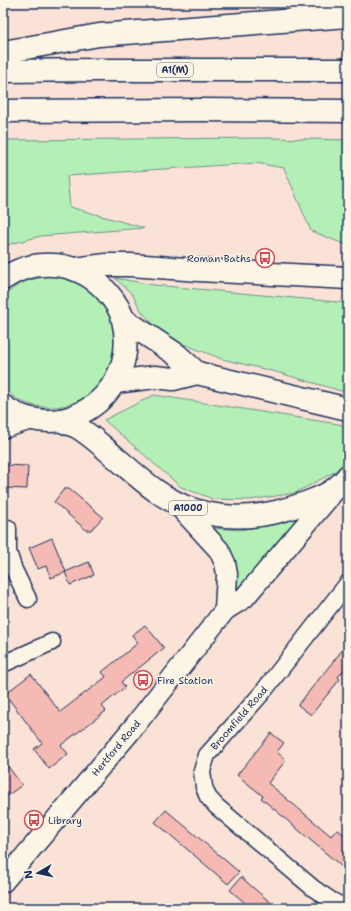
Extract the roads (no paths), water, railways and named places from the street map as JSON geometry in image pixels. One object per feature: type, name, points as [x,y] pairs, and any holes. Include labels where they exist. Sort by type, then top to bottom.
[{"type":"main road","points":[[3,52],[99,35],[348,16]]},
{"type":"main road","name":"A1(M)","points":[[3,71],[348,70]]},
{"type":"main road","points":[[3,111],[348,111]]},
{"type":"main road","points":[[3,279],[12,273],[27,267],[43,264],[60,265],[75,269],[90,277],[102,286],[112,297],[123,319],[126,338],[125,352],[121,368],[115,382],[108,393],[94,406],[78,415],[60,420],[35,420],[9,411],[3,406]]},
{"type":"main road","points":[[75,269],[106,265],[131,264],[294,276],[348,278]]},
{"type":"main road","points":[[123,319],[177,355],[197,373]]},
{"type":"main road","points":[[115,382],[155,378],[173,379],[197,373],[348,410]]},
{"type":"main road","name":"A1000","points":[[60,420],[78,428],[95,440],[155,490],[176,503],[196,512],[212,515],[244,517],[262,515],[301,505],[342,482]]},
{"type":"street","points":[[3,430],[35,420]]},
{"type":"street","name":"Hertford Road","points":[[3,882],[133,728],[225,610],[244,598],[342,482]]},
{"type":"street","points":[[176,503],[219,550],[225,563],[228,574],[225,610]]},
{"type":"street","points":[[3,528],[8,528],[8,552],[14,570],[28,599]]},
{"type":"street","name":"Broomfield Road","points":[[346,908],[332,901],[313,888],[216,806],[208,797],[204,787],[202,771],[207,755],[262,693],[348,583]]},
{"type":"street","points":[[3,664],[52,642]]},
{"type":"place","name":"Roman Baths","points":[[265,258]]},
{"type":"place","name":"Fire Station","points":[[143,680]]},
{"type":"place","name":"Library","points":[[34,820]]}]
